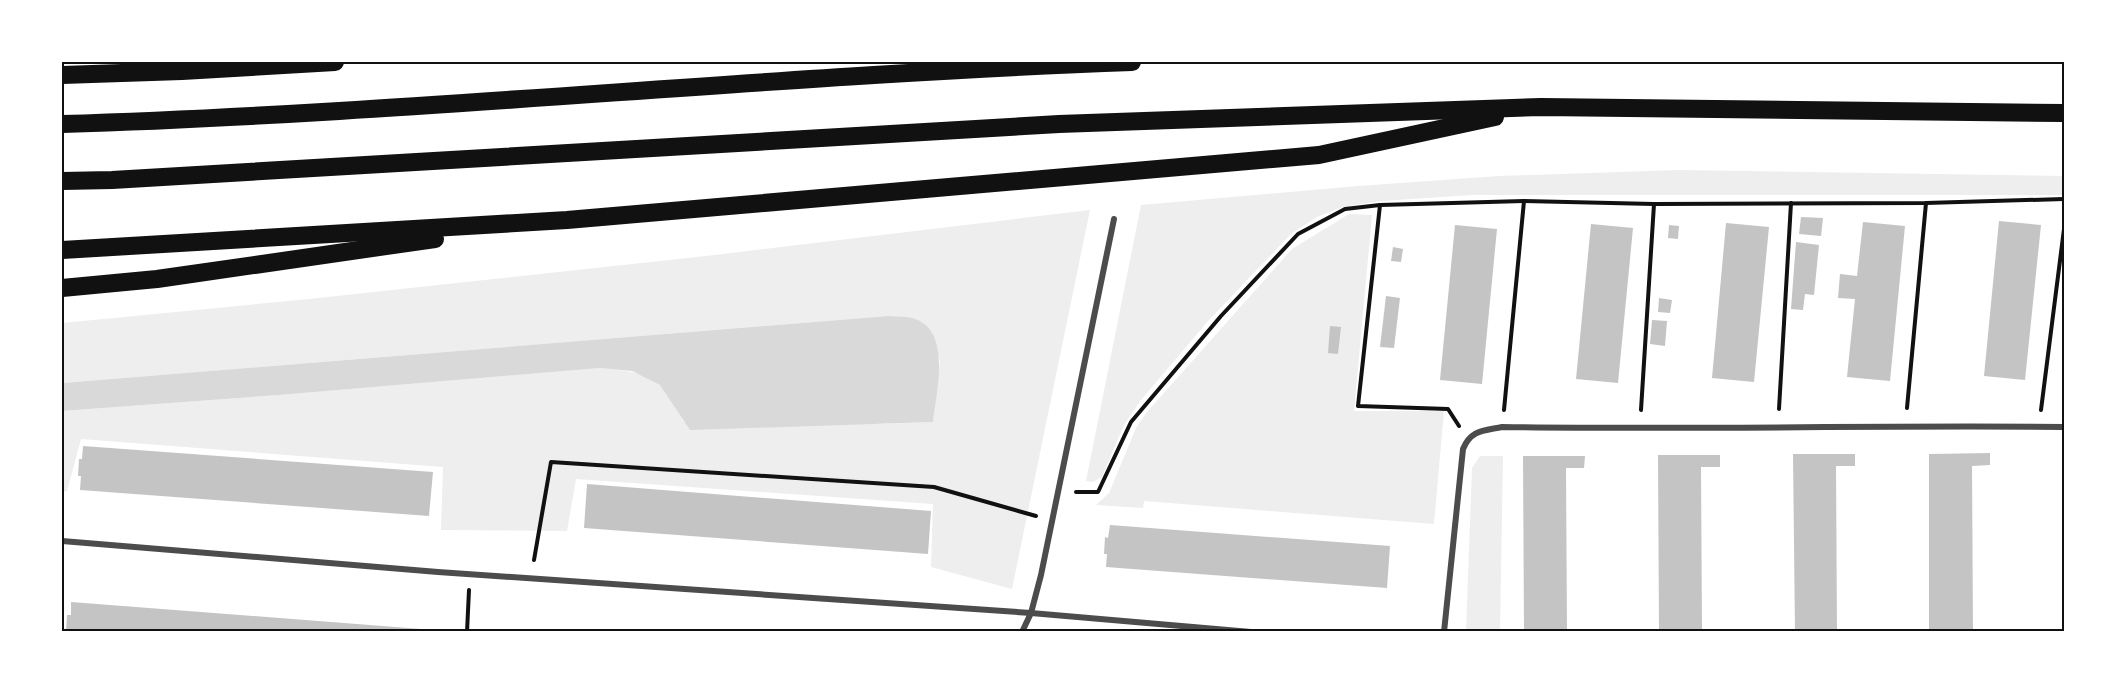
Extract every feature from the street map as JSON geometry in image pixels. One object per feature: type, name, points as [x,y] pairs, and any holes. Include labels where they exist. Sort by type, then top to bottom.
[{"type":"highway","points":[[62,75],[335,62]]},
{"type":"highway","points":[[62,124],[188,120],[845,76],[1132,62]]},
{"type":"highway","points":[[62,250],[567,220],[1319,155],[1541,107]]},
{"type":"highway","points":[[62,181],[112,180],[1059,124],[1541,107],[2064,113]]},
{"type":"highway","points":[[62,288],[157,279],[567,220]]},
{"type":"street","points":[[1022,632],[1031,613],[1114,219]]},
{"type":"street","points":[[1444,632],[1462,449],[1467,439],[1480,431],[1502,428],[1640,429],[1906,425],[2064,427]]},
{"type":"street","points":[[62,541],[531,579],[1031,613],[1251,632]]},
{"type":"path","points":[[1057,491],[1098,492],[1131,422],[1221,316],[1298,234],[1345,209],[1380,205],[1524,201],[1654,204],[1926,203],[2064,199]]},
{"type":"path","points":[[1502,428],[1524,201]]},
{"type":"path","points":[[1778,426],[1791,203]]},
{"type":"path","points":[[1906,425],[1926,203]]},
{"type":"path","points":[[1640,429],[1654,204]]},
{"type":"path","points":[[1380,205],[1358,406],[1448,409],[1467,439]]},
{"type":"path","points":[[2039,427],[2064,230]]},
{"type":"path","points":[[531,579],[551,462],[934,487],[1051,520]]},
{"type":"path","points":[[467,632],[470,574]]},
{"type":"shaded area","points":[[1678,170],[2064,176],[2064,195],[1473,195],[1381,201],[1343,207],[1317,217],[1291,234],[1208,321],[1141,400],[1124,425],[1102,477],[1093,482],[1086,481],[1141,205],[1499,176]]},
{"type":"shaded area","points":[[1090,210],[1012,589],[931,567],[933,504],[576,479],[567,531],[441,530],[443,467],[81,439],[67,491],[62,492],[62,411],[600,368],[632,372],[654,380],[667,393],[684,422],[883,424],[933,422],[940,360],[888,316],[62,383],[62,323],[706,256]]},
{"type":"shaded area","points":[[1349,214],[1372,215],[1354,411],[1444,411],[1434,524],[1144,501],[1143,508],[1096,505],[1109,493],[1136,428],[1147,412],[1292,249]]},
{"type":"shaded area","points":[[888,316],[912,318],[925,324],[933,335],[939,363],[933,422],[690,430],[660,385],[632,371],[600,368],[62,411],[62,383]]},
{"type":"shaded area","points":[[1480,456],[1503,456],[1500,631],[1466,631],[1472,468]]},
{"type":"building","points":[[1801,217],[1823,218],[1821,236],[1799,234]]},
{"type":"building","points":[[1999,221],[2041,225],[2025,380],[1984,376]]},
{"type":"building","points":[[1863,222],[1905,226],[1890,381],[1847,377],[1855,299],[1838,298],[1840,274],[1857,276]]},
{"type":"building","points":[[1726,223],[1769,227],[1754,382],[1712,378]]},
{"type":"building","points":[[1591,224],[1633,228],[1618,383],[1576,379]]},
{"type":"building","points":[[1455,225],[1497,229],[1482,384],[1440,380]]},
{"type":"building","points":[[1669,225],[1679,226],[1678,239],[1668,238]]},
{"type":"building","points":[[1796,242],[1819,245],[1814,295],[1805,294],[1803,310],[1791,309]]},
{"type":"building","points":[[1393,247],[1403,249],[1401,262],[1391,261]]},
{"type":"building","points":[[1386,296],[1400,298],[1394,348],[1380,347]]},
{"type":"building","points":[[1659,298],[1672,300],[1670,313],[1658,312]]},
{"type":"building","points":[[1652,320],[1667,321],[1665,346],[1650,344]]},
{"type":"building","points":[[1330,326],[1341,327],[1338,354],[1328,353]]},
{"type":"building","points":[[83,446],[433,472],[429,516],[80,490],[79,459],[82,459]]},
{"type":"building","points":[[1990,453],[1990,465],[1972,466],[1973,632],[1929,632],[1929,454]]},
{"type":"building","points":[[1793,454],[1855,454],[1855,466],[1836,466],[1837,632],[1795,632]]},
{"type":"building","points":[[1658,455],[1720,455],[1720,467],[1701,467],[1702,632],[1659,632]]},
{"type":"building","points":[[1523,456],[1585,456],[1584,468],[1566,468],[1567,632],[1524,632]]},
{"type":"building","points":[[587,484],[931,511],[928,554],[584,528]]},
{"type":"building","points":[[1110,525],[1390,546],[1387,588],[1106,567],[1105,537],[1108,538]]},
{"type":"building","points":[[71,602],[421,629],[421,632],[66,632],[67,615],[71,615]]}]
